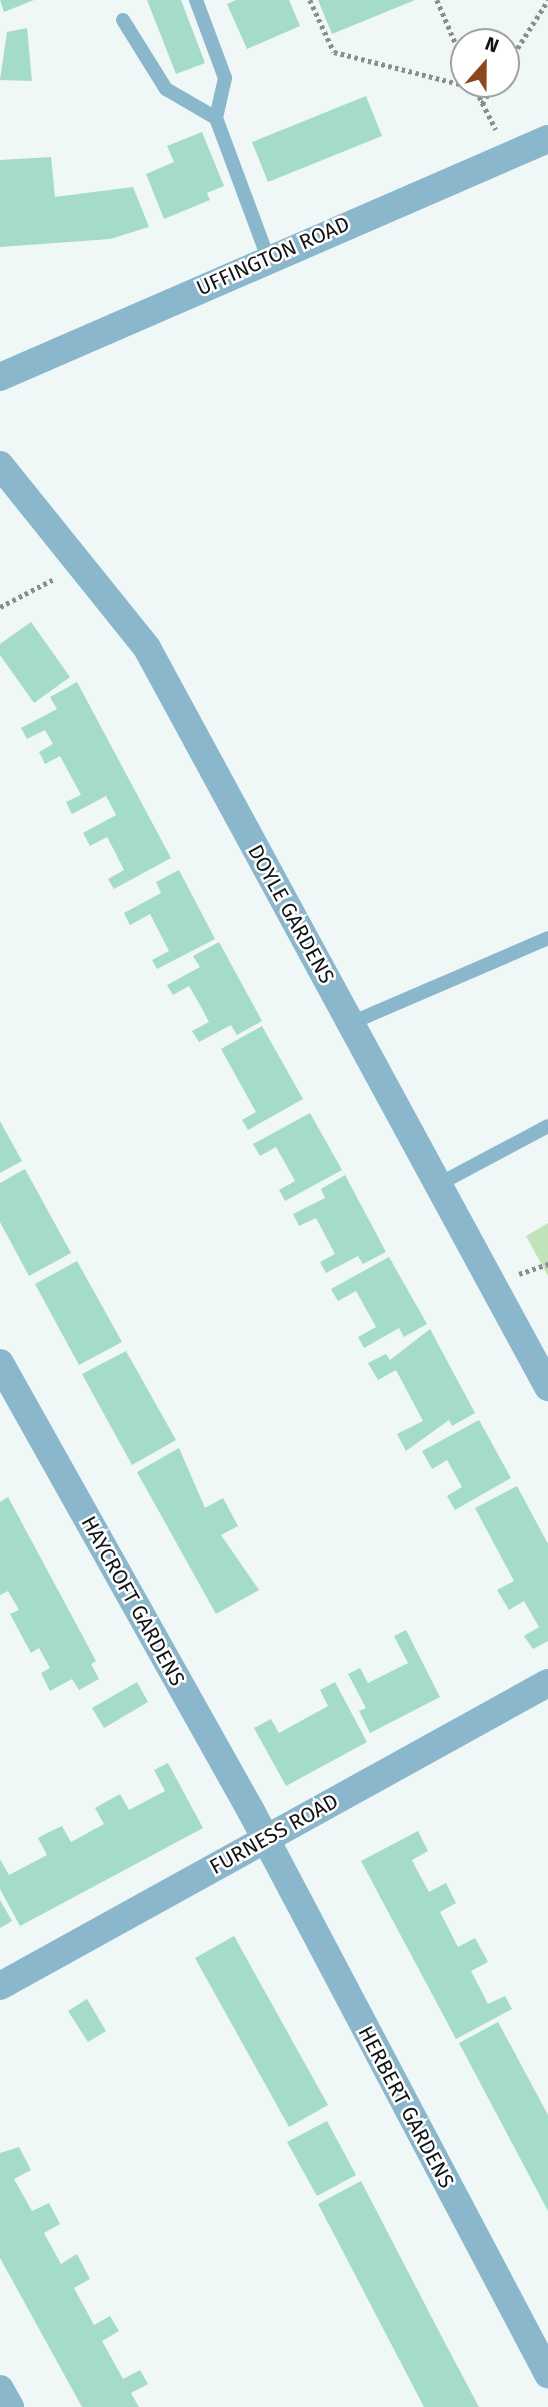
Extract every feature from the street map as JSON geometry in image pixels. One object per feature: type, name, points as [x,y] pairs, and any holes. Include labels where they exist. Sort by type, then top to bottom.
[{"type":"street","name":"UFFINGTON ROAD","points":[[0,377],[268,258],[548,139]]},
{"type":"street","name":"DOYLE GARDENS","points":[[0,465],[85,564],[147,648],[548,1387]]},
{"type":"street","name":"HAYCROFT GARDENS","points":[[0,1363],[263,1840]]},
{"type":"street","name":"FURNESS ROAD","points":[[0,1986],[548,1683]]},
{"type":"street","name":"HERBERT GARDENS","points":[[263,1840],[548,2374]]},
{"type":"street","points":[[0,2389],[10,2407]]},
{"type":"lane","points":[[196,0],[225,78],[216,118],[268,258]]},
{"type":"lane","points":[[123,20],[166,89],[216,118]]},
{"type":"lane","points":[[351,1023],[548,938]]},
{"type":"lane","points":[[439,1184],[548,1126]]},
{"type":"path","points":[[310,0],[334,52],[450,80]]},
{"type":"path","points":[[437,0],[450,30]]},
{"type":"path","points":[[520,44],[548,0]]},
{"type":"path","points":[[479,98],[509,154]]},
{"type":"path","points":[[481,104],[485,98]]},
{"type":"path","points":[[0,607],[85,564]]},
{"type":"green space","points":[[548,1223],[548,1276],[526,1236]]},
{"type":"building","points":[[0,0],[34,0],[4,12]]},
{"type":"building","points":[[147,0],[181,0],[205,63],[176,74]]},
{"type":"building","points":[[236,0],[289,0],[300,26],[247,49],[227,4]]},
{"type":"building","points":[[318,0],[415,0],[332,34]]},
{"type":"building","points":[[27,28],[32,81],[0,80],[7,32]]},
{"type":"building","points":[[366,96],[382,136],[268,182],[252,142]]},
{"type":"building","points":[[202,132],[224,186],[207,193],[210,200],[164,219],[146,174],[174,162],[167,146]]},
{"type":"building","points":[[51,157],[55,197],[133,187],[149,227],[110,239],[0,247],[0,160]]},
{"type":"building","points":[[31,622],[70,677],[34,703],[0,655],[0,644]]},
{"type":"building","points":[[77,682],[171,858],[114,889],[108,879],[124,870],[107,837],[90,846],[83,833],[116,815],[106,796],[72,814],[66,802],[81,795],[60,756],[45,764],[39,752],[53,744],[45,730],[27,739],[21,728],[57,709],[50,697]]},
{"type":"building","points":[[179,870],[215,939],[157,969],[152,960],[169,951],[150,914],[130,925],[124,913],[161,893],[156,882]]},
{"type":"building","points":[[219,942],[262,1021],[237,1035],[231,1025],[199,1042],[192,1031],[209,1022],[200,1005],[189,986],[173,995],[167,985],[200,967],[193,956]]},
{"type":"building","points":[[262,1026],[303,1099],[248,1130],[242,1120],[256,1112],[221,1049]]},
{"type":"building","points":[[310,1113],[342,1170],[285,1201],[279,1190],[295,1181],[285,1163],[276,1147],[260,1156],[253,1144]]},
{"type":"building","points":[[0,1121],[22,1161],[0,1173]]},
{"type":"building","points":[[25,1169],[71,1253],[29,1276],[0,1222],[0,1183]]},
{"type":"building","points":[[345,1175],[386,1252],[363,1264],[358,1256],[326,1273],[320,1262],[335,1254],[316,1218],[299,1226],[293,1214],[325,1198],[321,1189]]},
{"type":"building","points":[[389,1257],[427,1324],[404,1337],[399,1328],[364,1348],[358,1337],[376,1327],[356,1291],[338,1301],[331,1289]]},
{"type":"building","points":[[77,1261],[122,1342],[79,1365],[35,1284]]},
{"type":"building","points":[[430,1329],[475,1413],[452,1426],[449,1420],[406,1451],[397,1434],[423,1421],[396,1370],[378,1380],[368,1363],[386,1354],[390,1360]]},
{"type":"building","points":[[126,1351],[176,1440],[132,1465],[82,1374]]},
{"type":"building","points":[[479,1420],[511,1478],[455,1510],[447,1496],[462,1487],[447,1460],[432,1469],[422,1451]]},
{"type":"building","points":[[179,1448],[205,1508],[223,1498],[238,1526],[221,1535],[259,1590],[216,1614],[137,1472]]},
{"type":"building","points":[[517,1486],[548,1544],[548,1641],[533,1649],[524,1636],[539,1627],[524,1601],[509,1610],[497,1590],[514,1581],[475,1508]]},
{"type":"building","points":[[8,1497],[96,1661],[91,1664],[99,1679],[79,1690],[72,1679],[50,1691],[41,1673],[50,1668],[39,1648],[31,1653],[10,1614],[19,1610],[8,1591],[0,1595],[0,1502]]},
{"type":"building","points":[[406,1630],[440,1697],[370,1733],[359,1711],[366,1708],[348,1674],[360,1668],[368,1683],[408,1663],[394,1636]]},
{"type":"building","points":[[137,1682],[148,1702],[104,1728],[92,1708]]},
{"type":"building","points":[[335,1682],[367,1742],[286,1786],[254,1728],[271,1719],[279,1733],[328,1706],[320,1690]]},
{"type":"building","points":[[168,1763],[203,1828],[20,1926],[0,1889],[0,1859],[9,1875],[47,1855],[38,1838],[49,1832],[62,1826],[71,1842],[104,1824],[95,1808],[120,1794],[129,1810],[165,1791],[154,1770]]},
{"type":"building","points":[[418,1831],[428,1851],[412,1860],[417,1870],[429,1892],[446,1883],[456,1903],[440,1912],[458,1947],[475,1938],[488,1962],[471,1971],[488,2004],[505,1996],[512,2009],[456,2039],[361,1861]]},
{"type":"building","points":[[0,1900],[12,1921],[0,1928]]},
{"type":"building","points":[[234,1936],[328,2105],[289,2127],[195,1958]]},
{"type":"building","points":[[87,1999],[106,2031],[88,2042],[68,2011]]},
{"type":"building","points":[[498,2022],[548,2115],[548,2211],[459,2043]]},
{"type":"building","points":[[327,2121],[356,2175],[317,2196],[287,2142]]},
{"type":"building","points":[[19,2147],[31,2170],[14,2179],[32,2211],[49,2203],[60,2224],[44,2233],[61,2264],[77,2254],[90,2279],[74,2288],[94,2325],[110,2316],[119,2331],[102,2341],[123,2379],[140,2370],[148,2384],[131,2393],[139,2407],[82,2407],[0,2258],[0,2153]]},
{"type":"building","points":[[361,2181],[479,2407],[424,2407],[318,2204]]}]
